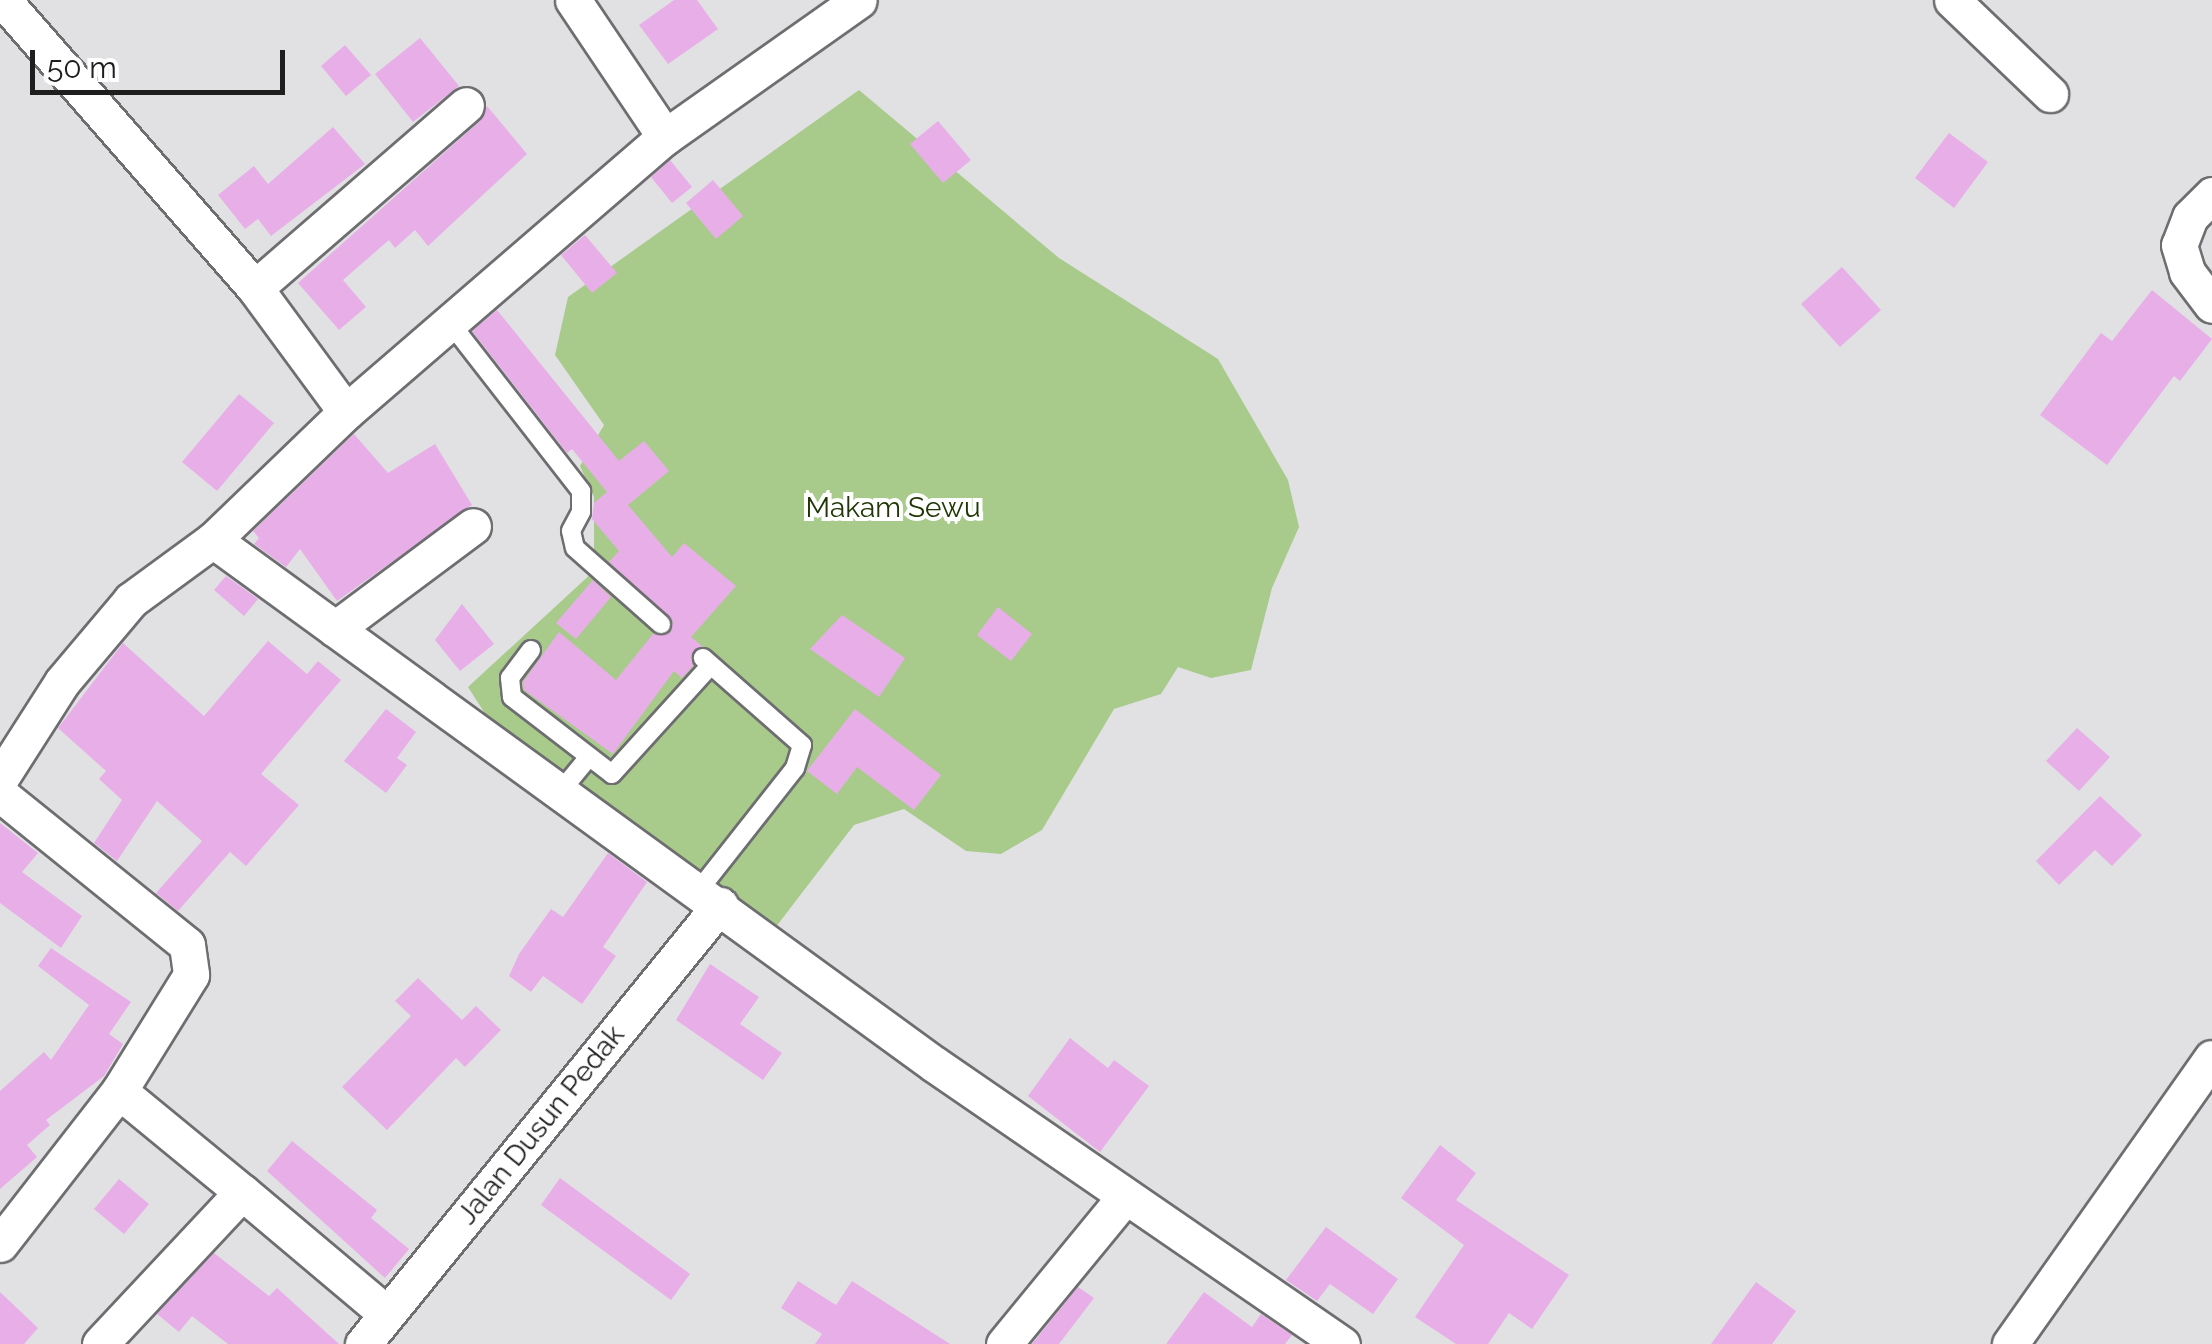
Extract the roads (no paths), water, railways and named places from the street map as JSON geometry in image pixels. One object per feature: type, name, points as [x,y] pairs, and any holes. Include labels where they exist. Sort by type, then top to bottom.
[{"type":"street","points":[[3,0],[255,288],[346,412]]},
{"type":"street","points":[[573,0],[665,137]]},
{"type":"street","points":[[0,778],[62,682],[131,600],[213,540],[448,320],[665,137],[858,0]]},
{"type":"street","points":[[1952,0],[2050,94]]},
{"type":"street","points":[[255,288],[466,105]]},
{"type":"street","points":[[2212,195],[2190,217],[2179,245],[2187,272],[2212,305]]},
{"type":"street","points":[[335,629],[473,526]]},
{"type":"street","points":[[213,540],[1124,1198],[1342,1344]]},
{"type":"street","points":[[0,794],[194,956],[191,976],[119,1091],[0,1244]]},
{"type":"street","name":"Jalan Dusun Pedak","points":[[363,1344],[709,898]]},
{"type":"street","points":[[2010,1344],[2212,1058]]},
{"type":"street","points":[[119,1091],[387,1314]]},
{"type":"street","points":[[100,1344],[242,1192]]},
{"type":"street","points":[[1004,1344],[1124,1198]]},
{"type":"lane","points":[[448,320],[581,491],[581,512],[571,531],[575,548],[661,624]]},
{"type":"lane","points":[[531,650],[510,678],[512,697],[609,774],[617,772],[706,662],[802,746],[795,768],[709,898]]},
{"type":"lane","points":[[560,792],[588,758]]},
{"type":"park label","name":"Makam Sewu","points":[[893,508]]}]
